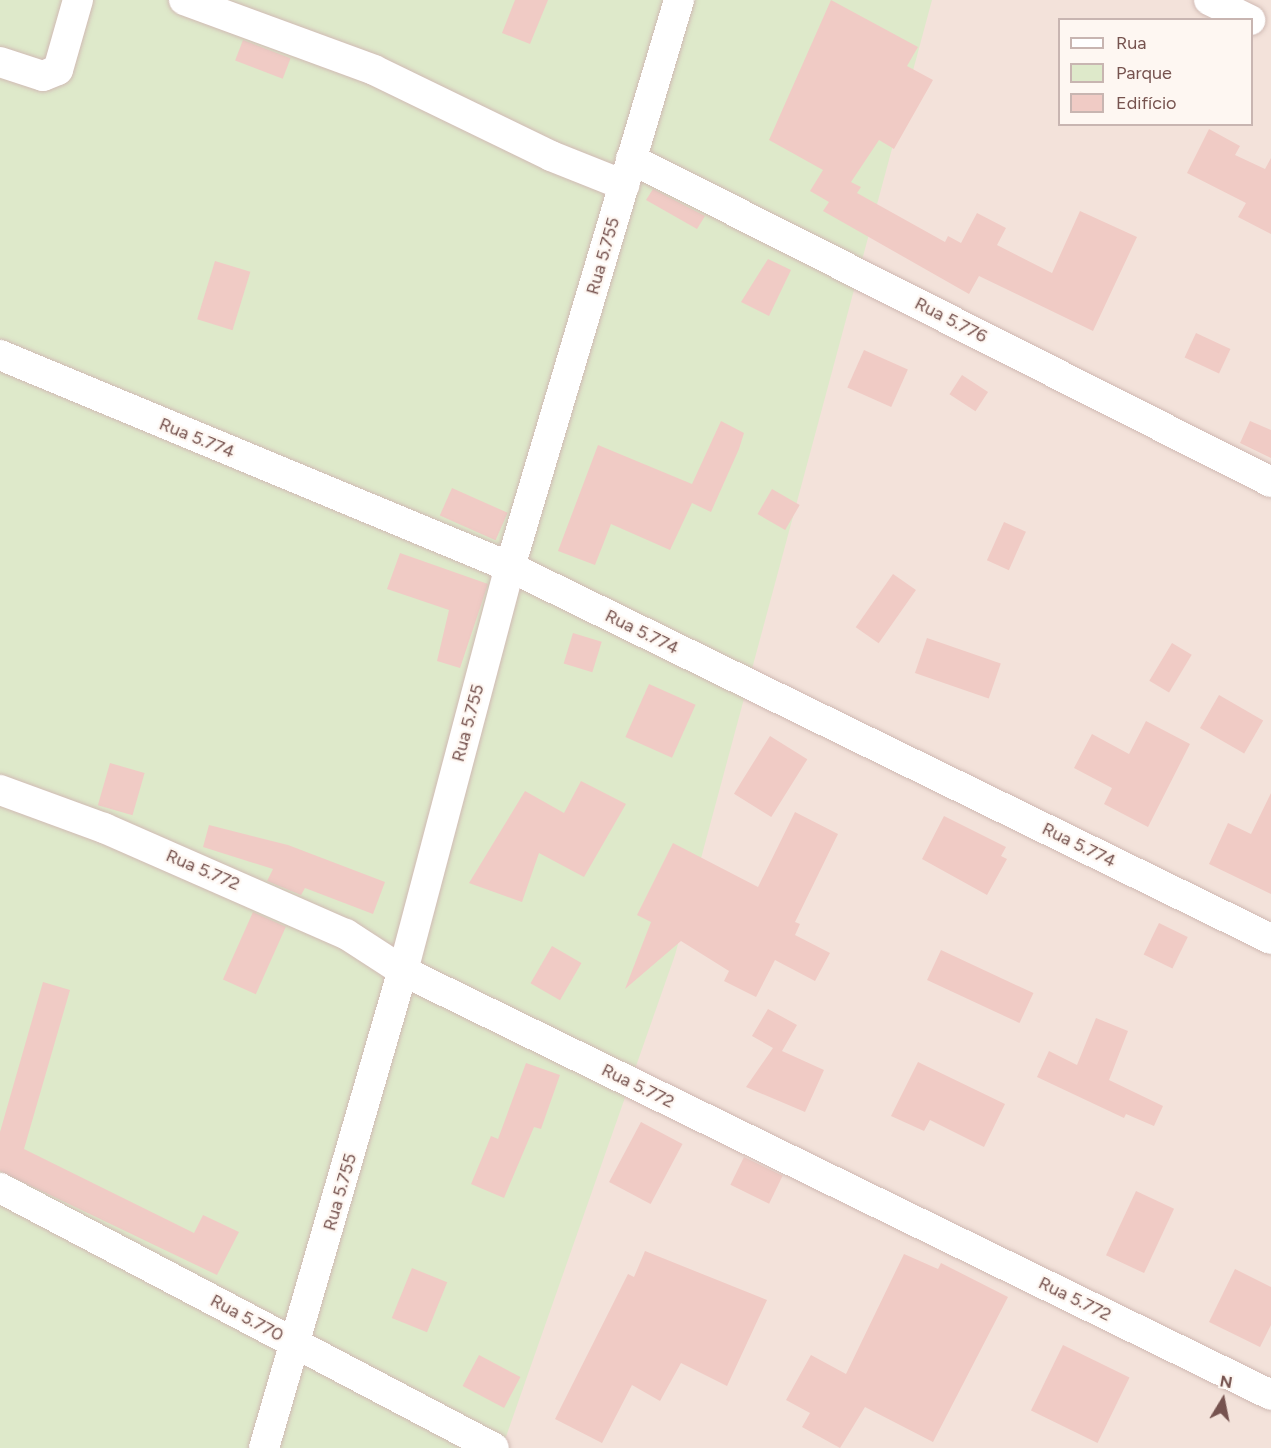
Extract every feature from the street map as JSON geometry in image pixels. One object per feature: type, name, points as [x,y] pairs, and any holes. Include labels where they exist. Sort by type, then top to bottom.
[{"type":"street","points":[[0,62],[43,76],[58,70],[78,0]]},
{"type":"street","name":"Rua 5.776","points":[[184,0],[374,70],[551,156],[627,172],[1271,482]]},
{"type":"street","name":"Rua 5.755","points":[[264,1448],[403,971],[510,567],[679,0]]},
{"type":"street","points":[[1209,0],[1246,18]]},
{"type":"street","points":[[1253,21],[1271,30]]},
{"type":"street","name":"Rua 5.774","points":[[0,355],[510,567],[1271,939]]},
{"type":"street","name":"Rua 5.772","points":[[0,790],[279,902],[346,934],[403,971],[1271,1395]]},
{"type":"street","name":"Rua 5.770","points":[[3,1198],[296,1344],[495,1448]]},
{"type":"shaded area","points":[[0,0],[1271,0],[1271,1448],[0,1448]]},
{"type":"green space","points":[[0,0],[932,0],[675,955],[502,1448],[0,1448]]},
{"type":"building","points":[[515,0],[548,0],[530,44],[502,33]]},
{"type":"building","points":[[831,0],[918,47],[907,66],[933,80],[894,149],[879,140],[851,182],[861,187],[857,193],[945,242],[948,236],[961,243],[977,213],[1006,228],[997,245],[1052,273],[1080,211],[1137,237],[1093,331],[979,276],[969,294],[823,211],[829,202],[810,191],[823,170],[769,140]]},
{"type":"building","points":[[243,40],[291,58],[283,79],[235,61]]},
{"type":"building","points":[[1209,129],[1240,146],[1235,155],[1265,169],[1271,158],[1271,234],[1238,217],[1246,203],[1187,173]]},
{"type":"building","points":[[653,189],[705,216],[697,229],[646,200]]},
{"type":"building","points":[[768,259],[791,270],[769,316],[741,302]]},
{"type":"building","points":[[215,261],[250,272],[233,330],[197,319]]},
{"type":"building","points":[[1196,333],[1230,349],[1219,374],[1185,357]]},
{"type":"building","points":[[864,350],[908,370],[891,407],[847,387]]},
{"type":"building","points":[[962,375],[988,392],[975,411],[949,394]]},
{"type":"building","points":[[721,421],[744,433],[739,449],[711,512],[692,503],[670,550],[611,524],[595,565],[558,551],[598,445],[692,484]]},
{"type":"building","points":[[1250,421],[1271,430],[1271,458],[1240,443]]},
{"type":"building","points":[[452,488],[508,513],[496,540],[440,515]]},
{"type":"building","points":[[772,489],[800,505],[785,530],[758,514]]},
{"type":"building","points":[[1004,522],[1026,532],[1009,570],[987,560]]},
{"type":"building","points":[[400,553],[488,584],[460,668],[437,661],[449,610],[387,589]]},
{"type":"building","points":[[893,574],[916,590],[879,643],[856,627]]},
{"type":"building","points":[[573,633],[602,642],[592,672],[564,664]]},
{"type":"building","points":[[927,638],[1001,663],[989,698],[915,673]]},
{"type":"building","points":[[1172,643],[1192,655],[1169,693],[1149,681]]},
{"type":"building","points":[[649,684],[696,705],[672,758],[625,737]]},
{"type":"building","points":[[1219,695],[1263,720],[1244,753],[1200,728]]},
{"type":"building","points":[[1146,721],[1190,744],[1148,827],[1104,804],[1112,788],[1074,768],[1092,734],[1129,754]]},
{"type":"building","points":[[770,736],[807,759],[771,817],[734,794]]},
{"type":"building","points":[[110,763],[145,773],[132,815],[98,805]]},
{"type":"building","points":[[581,781],[626,804],[584,877],[539,853],[522,902],[469,883],[525,791],[564,813]]},
{"type":"building","points":[[1271,793],[1271,894],[1209,864],[1228,823],[1251,834]]},
{"type":"building","points":[[795,812],[838,834],[795,922],[800,924],[795,935],[830,953],[815,981],[775,960],[756,997],[724,981],[729,971],[681,941],[625,989],[651,922],[637,915],[673,843],[758,887]]},
{"type":"building","points":[[944,816],[1006,847],[1001,856],[1007,859],[987,895],[922,859]]},
{"type":"building","points":[[209,825],[288,845],[385,882],[373,914],[305,888],[301,895],[267,881],[273,869],[203,847]]},
{"type":"building","points":[[253,912],[286,927],[256,994],[223,980]]},
{"type":"building","points":[[1159,923],[1188,937],[1172,968],[1144,954]]},
{"type":"building","points":[[552,946],[581,963],[560,1000],[530,983]]},
{"type":"building","points":[[941,950],[1033,993],[1019,1023],[927,980]]},
{"type":"building","points":[[43,982],[70,990],[24,1149],[194,1233],[203,1215],[239,1232],[217,1275],[0,1171],[0,1132]]},
{"type":"building","points":[[768,1009],[797,1025],[782,1051],[824,1070],[805,1112],[746,1087],[773,1048],[752,1036]]},
{"type":"building","points":[[1096,1018],[1128,1031],[1109,1080],[1163,1106],[1154,1126],[1126,1114],[1124,1118],[1037,1077],[1049,1051],[1077,1065]]},
{"type":"building","points":[[918,1062],[1005,1104],[984,1147],[930,1120],[924,1131],[891,1116]]},
{"type":"building","points":[[526,1063],[560,1075],[541,1129],[534,1127],[504,1198],[471,1184],[491,1136],[498,1139]]},
{"type":"building","points":[[641,1122],[682,1144],[651,1204],[609,1182]]},
{"type":"building","points":[[744,1157],[783,1176],[769,1204],[730,1185]]},
{"type":"building","points":[[1136,1191],[1174,1209],[1144,1273],[1106,1255]]},
{"type":"building","points":[[645,1251],[767,1300],[727,1386],[681,1363],[660,1401],[632,1385],[602,1443],[555,1419],[628,1274],[634,1277]]},
{"type":"building","points":[[904,1254],[938,1269],[941,1263],[1008,1297],[933,1442],[865,1407],[840,1448],[802,1427],[810,1413],[786,1400],[811,1355],[846,1374]]},
{"type":"building","points":[[412,1268],[447,1282],[427,1332],[392,1318]]},
{"type":"building","points":[[1235,1269],[1271,1287],[1271,1325],[1260,1347],[1209,1322]]},
{"type":"building","points":[[1063,1345],[1130,1377],[1098,1443],[1031,1411]]},
{"type":"building","points":[[479,1355],[520,1377],[504,1408],[463,1386]]}]
